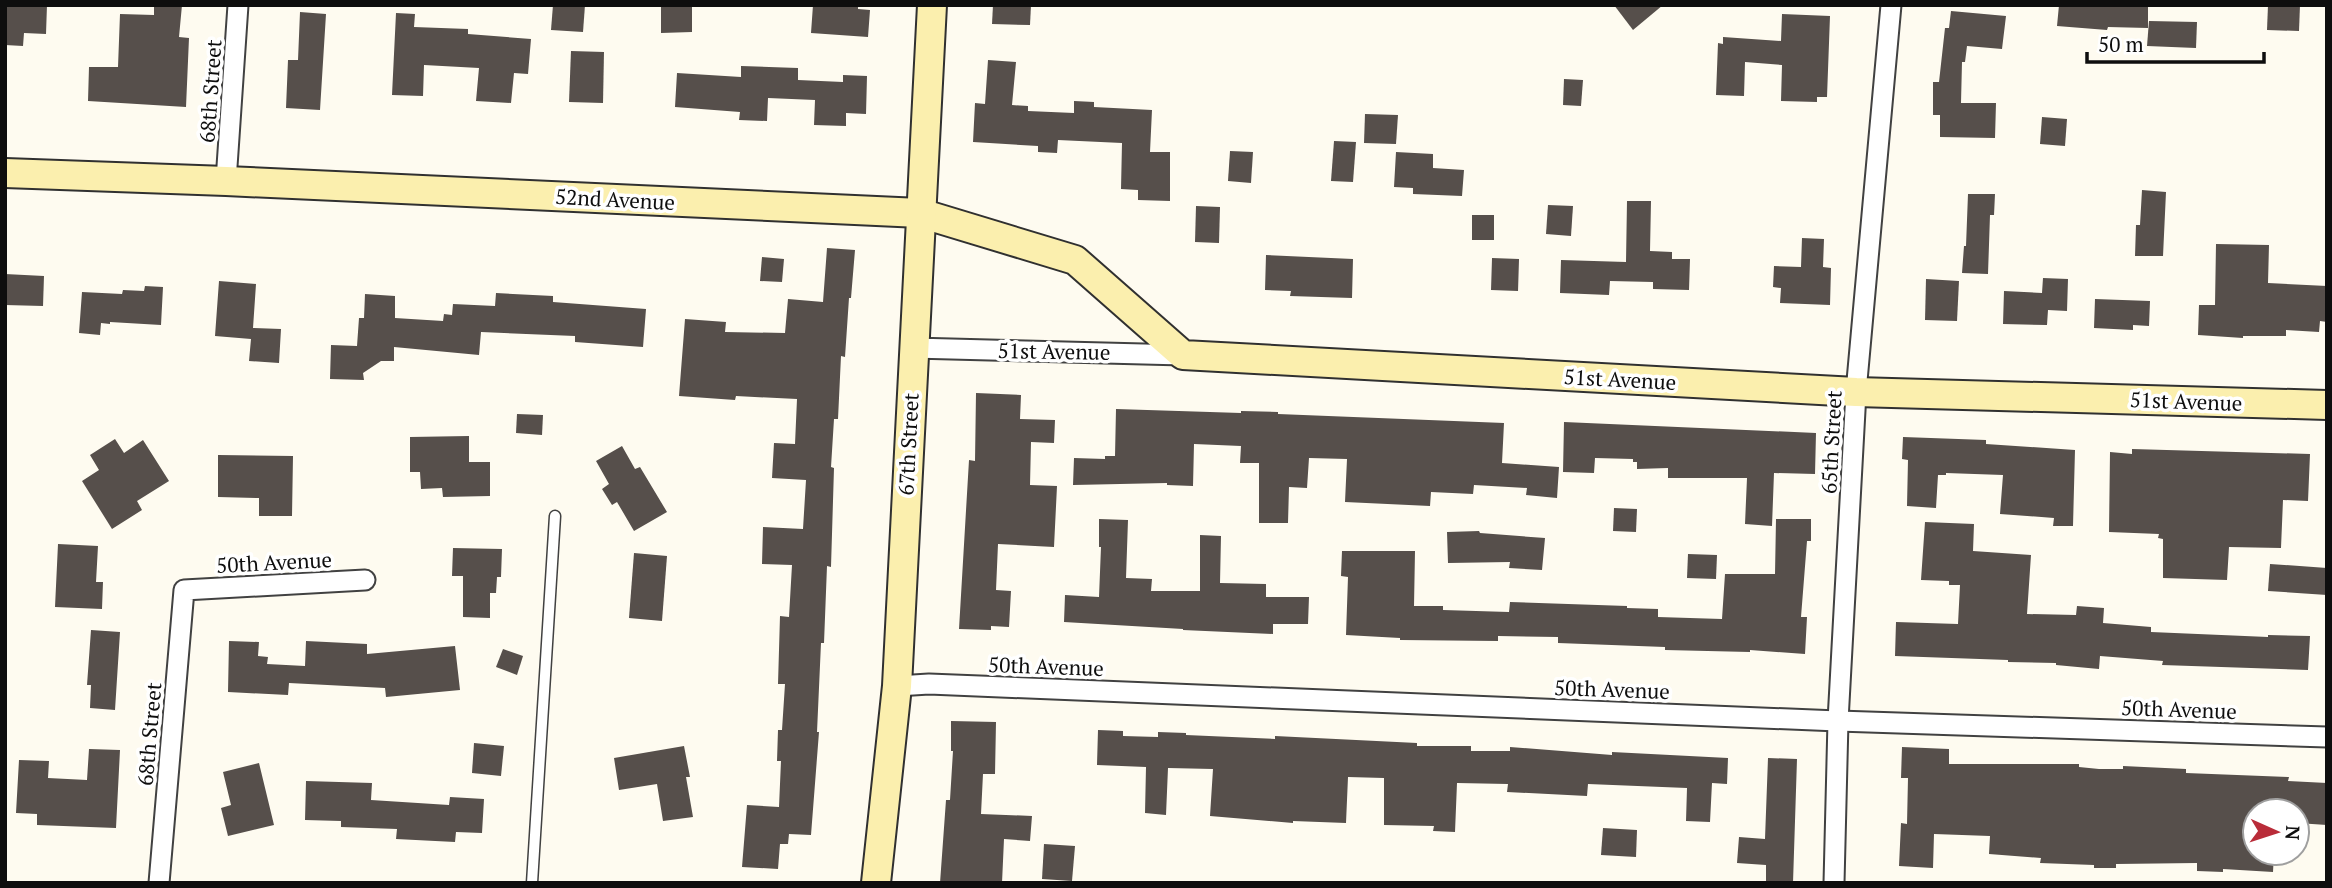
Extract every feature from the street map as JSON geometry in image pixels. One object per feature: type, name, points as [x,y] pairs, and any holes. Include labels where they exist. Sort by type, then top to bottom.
[{"type":"street","name":"68th Street","points":[[226,180],[238,5]]},
{"type":"street","name":"67th Street","points":[[876,883],[897,686],[932,5]]},
{"type":"street","name":"65th Street","points":[[1834,883],[1838,721],[1856,391],[1892,5]]},
{"type":"street","name":"52nd Avenue","points":[[5,173],[226,180],[920,213],[1074,260],[1183,355]]},
{"type":"street","name":"51st Avenue","points":[[913,348],[1183,355],[1856,391],[2327,405]]},
{"type":"street","name":"50th Avenue","points":[[184,590],[366,580]]},
{"type":"street","name":"68th Street","points":[[159,883],[184,590]]},
{"type":"street","name":"50th Avenue","points":[[897,686],[943,684],[1838,721],[2327,737]]},
{"type":"lane","points":[[532,883],[555,516]]},
{"type":"building","points":[[5,5],[47,5],[46,34],[24,33],[23,46],[5,45]]},
{"type":"building","points":[[154,5],[182,5],[179,37],[189,38],[186,107],[88,101],[89,67],[118,67],[120,14],[154,15]]},
{"type":"building","points":[[553,5],[585,5],[583,32],[551,30]]},
{"type":"building","points":[[661,5],[692,5],[692,32],[661,33]]},
{"type":"building","points":[[813,5],[858,5],[858,9],[870,10],[868,37],[811,33]]},
{"type":"building","points":[[993,5],[1031,5],[1030,25],[992,24]]},
{"type":"building","points":[[1614,5],[1663,5],[1633,30]]},
{"type":"building","points":[[2059,5],[2148,5],[2148,28],[2108,27],[2107,30],[2057,26]]},
{"type":"building","points":[[2268,5],[2300,5],[2299,31],[2267,30]]},
{"type":"building","points":[[1951,11],[2006,16],[2002,49],[1967,46],[1965,62],[1962,62],[1961,103],[1996,103],[1995,138],[1940,137],[1940,115],[1933,115],[1933,82],[1939,82],[1945,28],[1949,28]]},
{"type":"building","points":[[300,12],[326,14],[320,110],[286,108],[288,60],[298,60]]},
{"type":"building","points":[[396,13],[415,14],[414,27],[468,29],[468,34],[531,39],[528,74],[514,73],[511,103],[476,101],[479,68],[424,65],[423,96],[392,95]]},
{"type":"building","points":[[1782,14],[1830,16],[1827,97],[1817,97],[1817,102],[1781,101],[1782,65],[1745,62],[1744,96],[1716,95],[1718,43],[1723,44],[1723,37],[1781,41]]},
{"type":"building","points":[[2149,21],[2197,22],[2196,48],[2147,46]]},
{"type":"building","points":[[571,51],[604,52],[603,103],[569,102]]},
{"type":"building","points":[[988,60],[1016,62],[1012,105],[1028,106],[1028,111],[1074,113],[1074,101],[1094,102],[1094,107],[1152,110],[1150,152],[1170,152],[1170,201],[1138,200],[1138,190],[1121,189],[1122,143],[1058,140],[1057,153],[1038,152],[1038,146],[973,142],[975,103],[985,104]]},
{"type":"building","points":[[741,66],[798,68],[798,80],[843,82],[843,75],[867,76],[866,114],[846,113],[846,126],[814,125],[815,100],[768,98],[767,121],[739,120],[740,112],[675,107],[677,73],[741,77]]},
{"type":"building","points":[[1564,79],[1583,80],[1581,106],[1563,105]]},
{"type":"building","points":[[1365,114],[1398,115],[1396,144],[1364,143]]},
{"type":"building","points":[[2042,117],[2067,119],[2065,146],[2040,144]]},
{"type":"building","points":[[1334,141],[1356,142],[1353,182],[1331,181]]},
{"type":"building","points":[[1230,151],[1253,152],[1251,183],[1228,181]]},
{"type":"building","points":[[1396,152],[1433,154],[1433,168],[1464,170],[1462,196],[1413,194],[1413,188],[1394,187]]},
{"type":"building","points":[[2142,190],[2166,192],[2163,256],[2135,256],[2136,225],[2140,225]]},
{"type":"building","points":[[1968,194],[1995,194],[1994,215],[1990,215],[1988,274],[1962,273]]},
{"type":"building","points":[[1627,201],[1651,201],[1650,251],[1672,252],[1672,259],[1690,259],[1689,290],[1653,289],[1653,282],[1610,281],[1609,295],[1560,293],[1561,260],[1626,262]]},
{"type":"building","points":[[1548,205],[1573,206],[1571,236],[1546,234]]},
{"type":"building","points":[[1196,206],[1220,207],[1219,243],[1195,242]]},
{"type":"building","points":[[1472,215],[1494,215],[1494,240],[1472,240]]},
{"type":"building","points":[[1802,238],[1824,239],[1823,267],[1831,268],[1830,305],[1780,303],[1781,288],[1773,287],[1774,266],[1801,267]]},
{"type":"building","points":[[2216,244],[2269,245],[2268,283],[2327,286],[2327,322],[2320,321],[2319,332],[2286,330],[2286,336],[2243,338],[2198,335],[2199,305],[2215,305]]},
{"type":"building","points":[[827,248],[855,250],[845,357],[841,356],[838,419],[834,419],[831,567],[827,566],[824,643],[821,643],[819,732],[811,835],[789,834],[788,844],[780,844],[778,869],[742,867],[747,805],[779,807],[781,761],[777,761],[778,730],[782,730],[785,684],[778,684],[780,616],[789,617],[792,565],[762,564],[763,527],[803,529],[806,480],[772,478],[774,443],[795,444],[797,399],[736,396],[735,400],[679,396],[685,319],[726,322],[725,332],[785,333],[788,299],[823,302]]},
{"type":"building","points":[[1266,255],[1353,259],[1352,298],[1290,296],[1291,291],[1265,290]]},
{"type":"building","points":[[762,257],[784,259],[782,282],[760,281]]},
{"type":"building","points":[[1492,258],[1519,259],[1518,291],[1491,290]]},
{"type":"building","points":[[5,274],[44,276],[43,306],[5,305]]},
{"type":"building","points":[[2043,278],[2068,279],[2067,311],[2048,310],[2047,325],[2003,324],[2004,291],[2042,293]]},
{"type":"building","points":[[1926,279],[1959,281],[1957,321],[1925,320]]},
{"type":"building","points":[[219,281],[256,284],[253,328],[281,329],[279,363],[249,361],[251,339],[215,336]]},
{"type":"building","points":[[145,286],[163,287],[161,325],[110,322],[101,323],[100,335],[79,333],[82,292],[122,294],[123,290],[144,291]]},
{"type":"building","points":[[496,293],[553,296],[553,302],[646,309],[643,347],[575,342],[575,336],[481,332],[479,355],[394,347],[394,361],[381,361],[363,373],[364,380],[330,379],[331,345],[357,346],[359,318],[364,318],[365,294],[395,296],[395,318],[443,321],[444,314],[452,315],[453,304],[495,306]]},
{"type":"building","points":[[2095,299],[2150,301],[2149,326],[2133,325],[2133,330],[2094,328]]},
{"type":"building","points":[[976,393],[1021,395],[1020,419],[1055,420],[1054,443],[1031,442],[1030,485],[1057,486],[1054,547],[998,544],[996,590],[1011,591],[1009,627],[991,626],[991,630],[959,629],[969,460],[975,461]]},
{"type":"building","points":[[1116,409],[1278,412],[1504,423],[1502,463],[1559,467],[1557,498],[1526,495],[1527,488],[1474,485],[1473,494],[1431,492],[1430,506],[1345,502],[1347,459],[1309,458],[1307,488],[1289,487],[1288,523],[1259,523],[1259,463],[1240,463],[1241,446],[1194,444],[1193,486],[1167,483],[1073,485],[1074,458],[1105,459],[1105,456],[1115,456]]},
{"type":"building","points":[[517,414],[543,415],[542,435],[516,433]]},
{"type":"building","points":[[1564,422],[1816,433],[1815,474],[1774,473],[1772,526],[1745,524],[1747,478],[1668,478],[1668,468],[1637,469],[1637,462],[1633,462],[1633,459],[1595,458],[1594,473],[1563,472]]},
{"type":"building","points":[[469,436],[469,462],[490,462],[490,496],[443,497],[442,488],[421,489],[420,472],[410,472],[410,437]]},
{"type":"building","points":[[1903,437],[1986,440],[1986,444],[2075,450],[2073,526],[2053,526],[2054,518],[2000,514],[2003,475],[1938,475],[1936,508],[1907,506],[1908,460],[1902,459]]},
{"type":"building","points":[[115,439],[124,453],[143,440],[169,481],[137,501],[142,510],[112,529],[82,481],[99,470],[90,455]]},
{"type":"building","points":[[622,446],[635,469],[640,467],[667,512],[634,531],[617,502],[612,505],[602,489],[609,484],[596,461]]},
{"type":"building","points":[[2132,449],[2310,454],[2308,501],[2283,500],[2281,548],[2229,547],[2227,580],[2163,578],[2163,539],[2158,538],[2159,534],[2109,532],[2110,452],[2132,454]]},
{"type":"building","points":[[218,455],[293,456],[292,516],[259,516],[259,498],[218,497]]},
{"type":"building","points":[[1614,508],[1637,509],[1636,532],[1613,531]]},
{"type":"building","points":[[1099,519],[1128,520],[1126,578],[1152,579],[1151,591],[1200,591],[1200,535],[1221,536],[1220,583],[1266,584],[1266,597],[1309,597],[1308,624],[1273,624],[1273,634],[1064,622],[1065,595],[1099,597]]},
{"type":"building","points":[[1776,519],[1811,519],[1811,541],[1807,541],[1801,617],[1807,617],[1805,654],[1750,650],[1665,650],[1665,647],[1558,643],[1558,637],[1498,636],[1498,641],[1400,640],[1346,635],[1348,577],[1341,576],[1342,551],[1415,551],[1414,606],[1443,606],[1443,610],[1509,612],[1510,602],[1627,606],[1658,609],[1658,617],[1722,619],[1725,574],[1775,574]]},
{"type":"building","points":[[1925,522],[1974,524],[1973,551],[2031,555],[2027,614],[2076,615],[2077,606],[2104,608],[2103,623],[2151,627],[2151,632],[2310,636],[2308,670],[2162,665],[2163,661],[2100,656],[2099,669],[2056,663],[1895,656],[1896,622],[1958,624],[1960,585],[1949,585],[1949,581],[1921,580]]},
{"type":"building","points":[[1479,531],[1545,538],[1542,570],[1509,568],[1510,562],[1448,563],[1447,532]]},
{"type":"building","points":[[58,544],[98,546],[96,582],[103,582],[102,609],[55,607]]},
{"type":"building","points":[[453,548],[502,549],[501,577],[497,577],[496,593],[490,593],[490,618],[463,617],[463,576],[452,576]]},
{"type":"building","points":[[634,553],[667,556],[662,621],[629,618]]},
{"type":"building","points":[[1688,554],[1717,555],[1716,579],[1687,578]]},
{"type":"building","points":[[2270,564],[2327,568],[2327,595],[2268,591]]},
{"type":"building","points":[[91,630],[120,632],[115,710],[90,708],[91,685],[87,685]]},
{"type":"building","points":[[229,641],[259,642],[258,656],[268,657],[267,664],[305,666],[306,641],[367,644],[367,654],[455,646],[460,690],[386,697],[385,688],[289,683],[288,695],[228,692]]},
{"type":"building","points":[[503,649],[523,656],[517,675],[496,667]]},
{"type":"building","points":[[951,721],[996,722],[995,774],[983,774],[981,814],[1032,816],[1030,841],[1004,839],[1002,883],[940,883],[946,800],[950,800],[953,751]]},
{"type":"building","points":[[1098,730],[1123,731],[1123,736],[1158,737],[1158,732],[1275,739],[1275,736],[1417,743],[1417,746],[1471,746],[1471,751],[1510,751],[1510,747],[1612,755],[1612,752],[1728,758],[1727,784],[1712,783],[1710,822],[1686,821],[1687,788],[1588,784],[1587,796],[1507,792],[1508,784],[1457,783],[1455,832],[1433,831],[1434,826],[1384,825],[1384,778],[1348,777],[1346,823],[1293,823],[1210,816],[1213,769],[1168,768],[1166,815],[1145,813],[1146,767],[1097,765]]},
{"type":"building","points":[[474,743],[504,746],[501,776],[472,773]]},
{"type":"building","points":[[684,746],[693,817],[663,821],[657,784],[619,790],[614,758]]},
{"type":"building","points":[[1902,747],[1949,749],[1949,764],[2079,764],[2079,767],[2099,769],[2123,769],[2123,766],[2186,769],[2186,773],[2289,777],[2288,781],[2327,783],[2327,825],[2311,824],[2311,797],[2241,797],[2241,867],[2273,867],[2273,872],[2223,869],[2223,872],[2197,871],[2197,863],[2116,864],[2116,868],[2094,868],[2094,865],[2040,863],[2041,858],[1989,854],[1990,836],[1934,834],[1933,868],[1899,866],[1901,823],[1907,824],[1908,778],[1901,778]]},
{"type":"building","points":[[89,749],[120,750],[116,828],[37,825],[37,814],[16,813],[19,760],[49,761],[48,778],[87,780]]},
{"type":"building","points":[[1768,758],[1797,759],[1793,883],[1766,883],[1766,865],[1737,863],[1739,837],[1765,839]]},
{"type":"building","points":[[259,763],[274,825],[228,836],[221,808],[231,805],[223,772]]},
{"type":"building","points":[[306,781],[372,783],[371,800],[449,805],[450,797],[484,799],[482,833],[456,832],[455,842],[396,839],[397,829],[341,827],[341,821],[305,820]]},
{"type":"building","points":[[1603,828],[1637,830],[1636,857],[1601,855]]},
{"type":"building","points":[[1044,844],[1075,846],[1072,881],[1042,879]]}]
